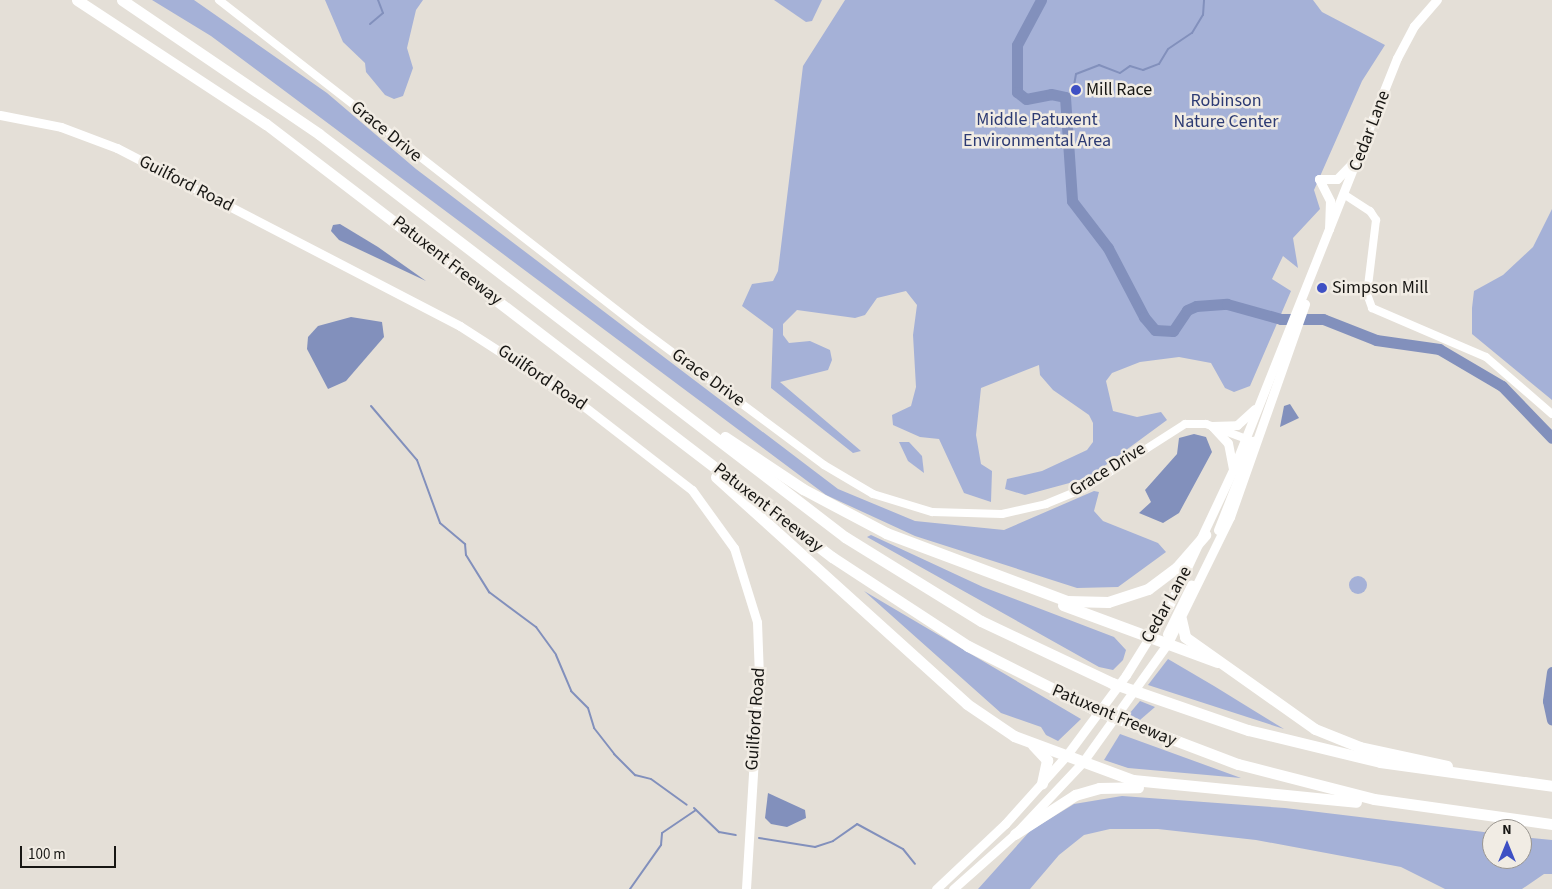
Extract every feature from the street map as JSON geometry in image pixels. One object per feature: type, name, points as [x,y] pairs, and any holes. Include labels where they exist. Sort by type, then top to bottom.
[{"type":"highway","name":"Patuxent Freeway","points":[[76,0],[266,124],[832,557],[912,612],[1003,665],[1126,723],[1300,782],[1464,814],[1552,824]]},
{"type":"highway","name":"Patuxent Freeway","points":[[122,0],[282,106],[889,566],[981,621],[1112,683],[1144,696],[1308,746],[1502,780],[1552,786]]},
{"type":"highway","points":[[544,306],[802,489],[886,533],[1168,644],[1222,663]]},
{"type":"highway","points":[[628,400],[967,704],[997,726],[1082,763],[1133,780],[1464,814]]},
{"type":"highway","points":[[1004,580],[1067,601],[1121,599],[1168,575],[1205,535]]},
{"type":"highway","points":[[1180,619],[1183,635],[1285,711],[1340,740],[1502,780]]},
{"type":"highway","points":[[1030,742],[1047,760],[1042,783]]},
{"type":"highway","points":[[1015,834],[1048,809],[1093,789],[1205,787]]},
{"type":"main road","name":"Cedar Lane","points":[[936,889],[1042,783],[1066,756],[1150,637],[1205,535],[1233,470],[1252,441],[1258,405],[1284,340],[1316,269],[1401,49],[1437,0]]},
{"type":"main road","name":"Guilford Road","points":[[0,115],[61,127],[117,148],[460,326],[580,404],[692,490],[738,557],[758,622],[760,668],[746,889]]},
{"type":"main road","points":[[1328,239],[1330,201],[1319,179],[1337,179],[1360,154]]},
{"type":"main road","name":"Cedar Lane","points":[[953,889],[1015,834],[1082,763],[1168,644],[1216,548],[1252,441],[1295,338],[1316,269]]},
{"type":"main road","points":[[1212,426],[1237,425],[1258,405]]},
{"type":"main road","points":[[1212,426],[1228,443],[1233,470]]},
{"type":"main road","points":[[1168,644],[1169,629],[1211,546],[1252,441]]},
{"type":"street","name":"Grace Drive","points":[[220,0],[633,323],[824,465],[873,494],[948,514],[1021,510],[1085,488],[1175,427],[1193,422],[1212,426],[1252,441]]},
{"type":"street","points":[[1345,196],[1370,211],[1376,220],[1368,294],[1372,308],[1480,353],[1514,376],[1552,414]]},
{"type":"green space","points":[[152,0],[194,0],[327,93],[416,169],[838,489],[915,521],[1004,530],[1094,491],[1099,492],[1094,511],[1103,521],[1158,543],[1166,552],[1118,587],[1077,588],[915,536],[826,495],[211,36]]},
{"type":"green space","points":[[325,0],[423,0],[416,10],[407,48],[413,68],[403,96],[394,99],[385,95],[366,72],[365,63],[343,42]]},
{"type":"green space","points":[[774,0],[822,0],[812,21],[806,22]]},
{"type":"green space","points":[[845,0],[1313,0],[1322,12],[1385,45],[1362,81],[1314,190],[1320,209],[1293,238],[1298,268],[1283,256],[1272,279],[1291,291],[1250,386],[1234,392],[1225,388],[1211,363],[1179,357],[1140,362],[1112,373],[1106,381],[1113,411],[1137,417],[1161,412],[1167,420],[1088,478],[1025,495],[1005,489],[1007,479],[1042,471],[1087,450],[1093,442],[1093,423],[1089,415],[1053,390],[1040,375],[1039,365],[981,388],[976,435],[981,464],[992,471],[991,502],[964,493],[939,439],[920,437],[893,425],[892,415],[911,406],[916,387],[913,335],[917,305],[906,291],[877,298],[865,315],[855,318],[797,310],[783,324],[783,335],[789,343],[810,341],[830,350],[832,360],[828,370],[780,382],[861,451],[853,453],[771,388],[773,329],[742,306],[752,284],[773,281],[778,271],[803,66]]},
{"type":"green space","points":[[1552,209],[1552,400],[1472,334],[1472,308],[1474,291],[1503,275],[1533,247]]},
{"type":"green space","points":[[899,442],[909,442],[922,456],[924,473],[908,461]]},
{"type":"green space","points":[[871,535],[983,587],[1114,637],[1126,650],[1123,660],[1113,670],[1099,667],[867,537]]},
{"type":"green space","points":[[1358,576],[1364,579],[1367,585],[1364,591],[1358,594],[1352,591],[1349,585],[1352,579]]},
{"type":"green space","points":[[864,591],[1081,719],[1058,741],[1046,735],[1041,727],[1001,713]]},
{"type":"green space","points":[[1168,659],[1214,686],[1284,729],[1148,685]]},
{"type":"green space","points":[[1140,701],[1155,707],[1140,720],[1129,714]]},
{"type":"green space","points":[[1120,734],[1241,778],[1128,768],[1104,760]]},
{"type":"green space","points":[[1122,796],[1285,808],[1482,832],[1482,869],[1532,869],[1532,838],[1552,840],[1552,874],[1544,874],[1522,889],[1445,889],[1401,867],[1256,840],[1158,829],[1110,829],[1084,835],[1059,855],[1030,889],[978,889],[1030,831],[1074,804]]},
{"type":"shaded area","points":[[340,224],[378,247],[426,281],[339,240],[331,231],[333,225]]},
{"type":"shaded area","points":[[351,317],[382,322],[384,337],[346,381],[328,389],[307,349],[308,337],[318,326]]},
{"type":"shaded area","points":[[1290,404],[1299,418],[1280,427],[1284,406]]},
{"type":"shaded area","points":[[1194,434],[1206,437],[1212,452],[1179,513],[1163,523],[1139,513],[1151,502],[1145,490],[1177,454],[1179,438]]},
{"type":"shaded area","points":[[768,793],[805,810],[806,818],[787,827],[771,824],[765,818]]},
{"type":"waterway","points":[[370,24],[383,13],[378,0]]},
{"type":"waterway","points":[[1041,0],[1017,45],[1017,92],[1026,99],[1051,94],[1065,97],[1072,201],[1108,248],[1144,317],[1155,330],[1173,331],[1187,310],[1196,306],[1227,304],[1281,319],[1323,319],[1376,340],[1439,349],[1502,386],[1552,438]]},
{"type":"waterway","points":[[1065,97],[1073,91],[1076,74],[1099,65],[1120,73],[1130,66],[1143,70],[1159,64],[1168,49],[1192,33],[1203,15],[1204,0]]},
{"type":"waterway","points":[[1205,129],[1208,118]]},
{"type":"waterway","points":[[371,406],[417,460],[440,523],[465,544],[466,555],[489,592],[536,627],[556,655],[571,691],[588,708],[594,728],[614,754],[635,775],[651,779],[687,805]]},
{"type":"waterway","points":[[1552,672],[1548,701],[1552,720]]},
{"type":"waterway","points":[[694,808],[719,832],[736,835]]},
{"type":"waterway","points":[[630,889],[661,845],[662,833],[696,810]]},
{"type":"waterway","points":[[759,838],[815,847],[833,841],[857,824],[903,849],[915,864]]},
{"type":"place","name":"Mill Race","points":[[1076,90]]},
{"type":"place","name":"Simpson Mill","points":[[1322,288]]},
{"type":"park label","name":"Robinson Nature Center","points":[[1226,112]]},
{"type":"park label","name":"Middle Patuxent Environmental Area","points":[[1037,131]]}]
